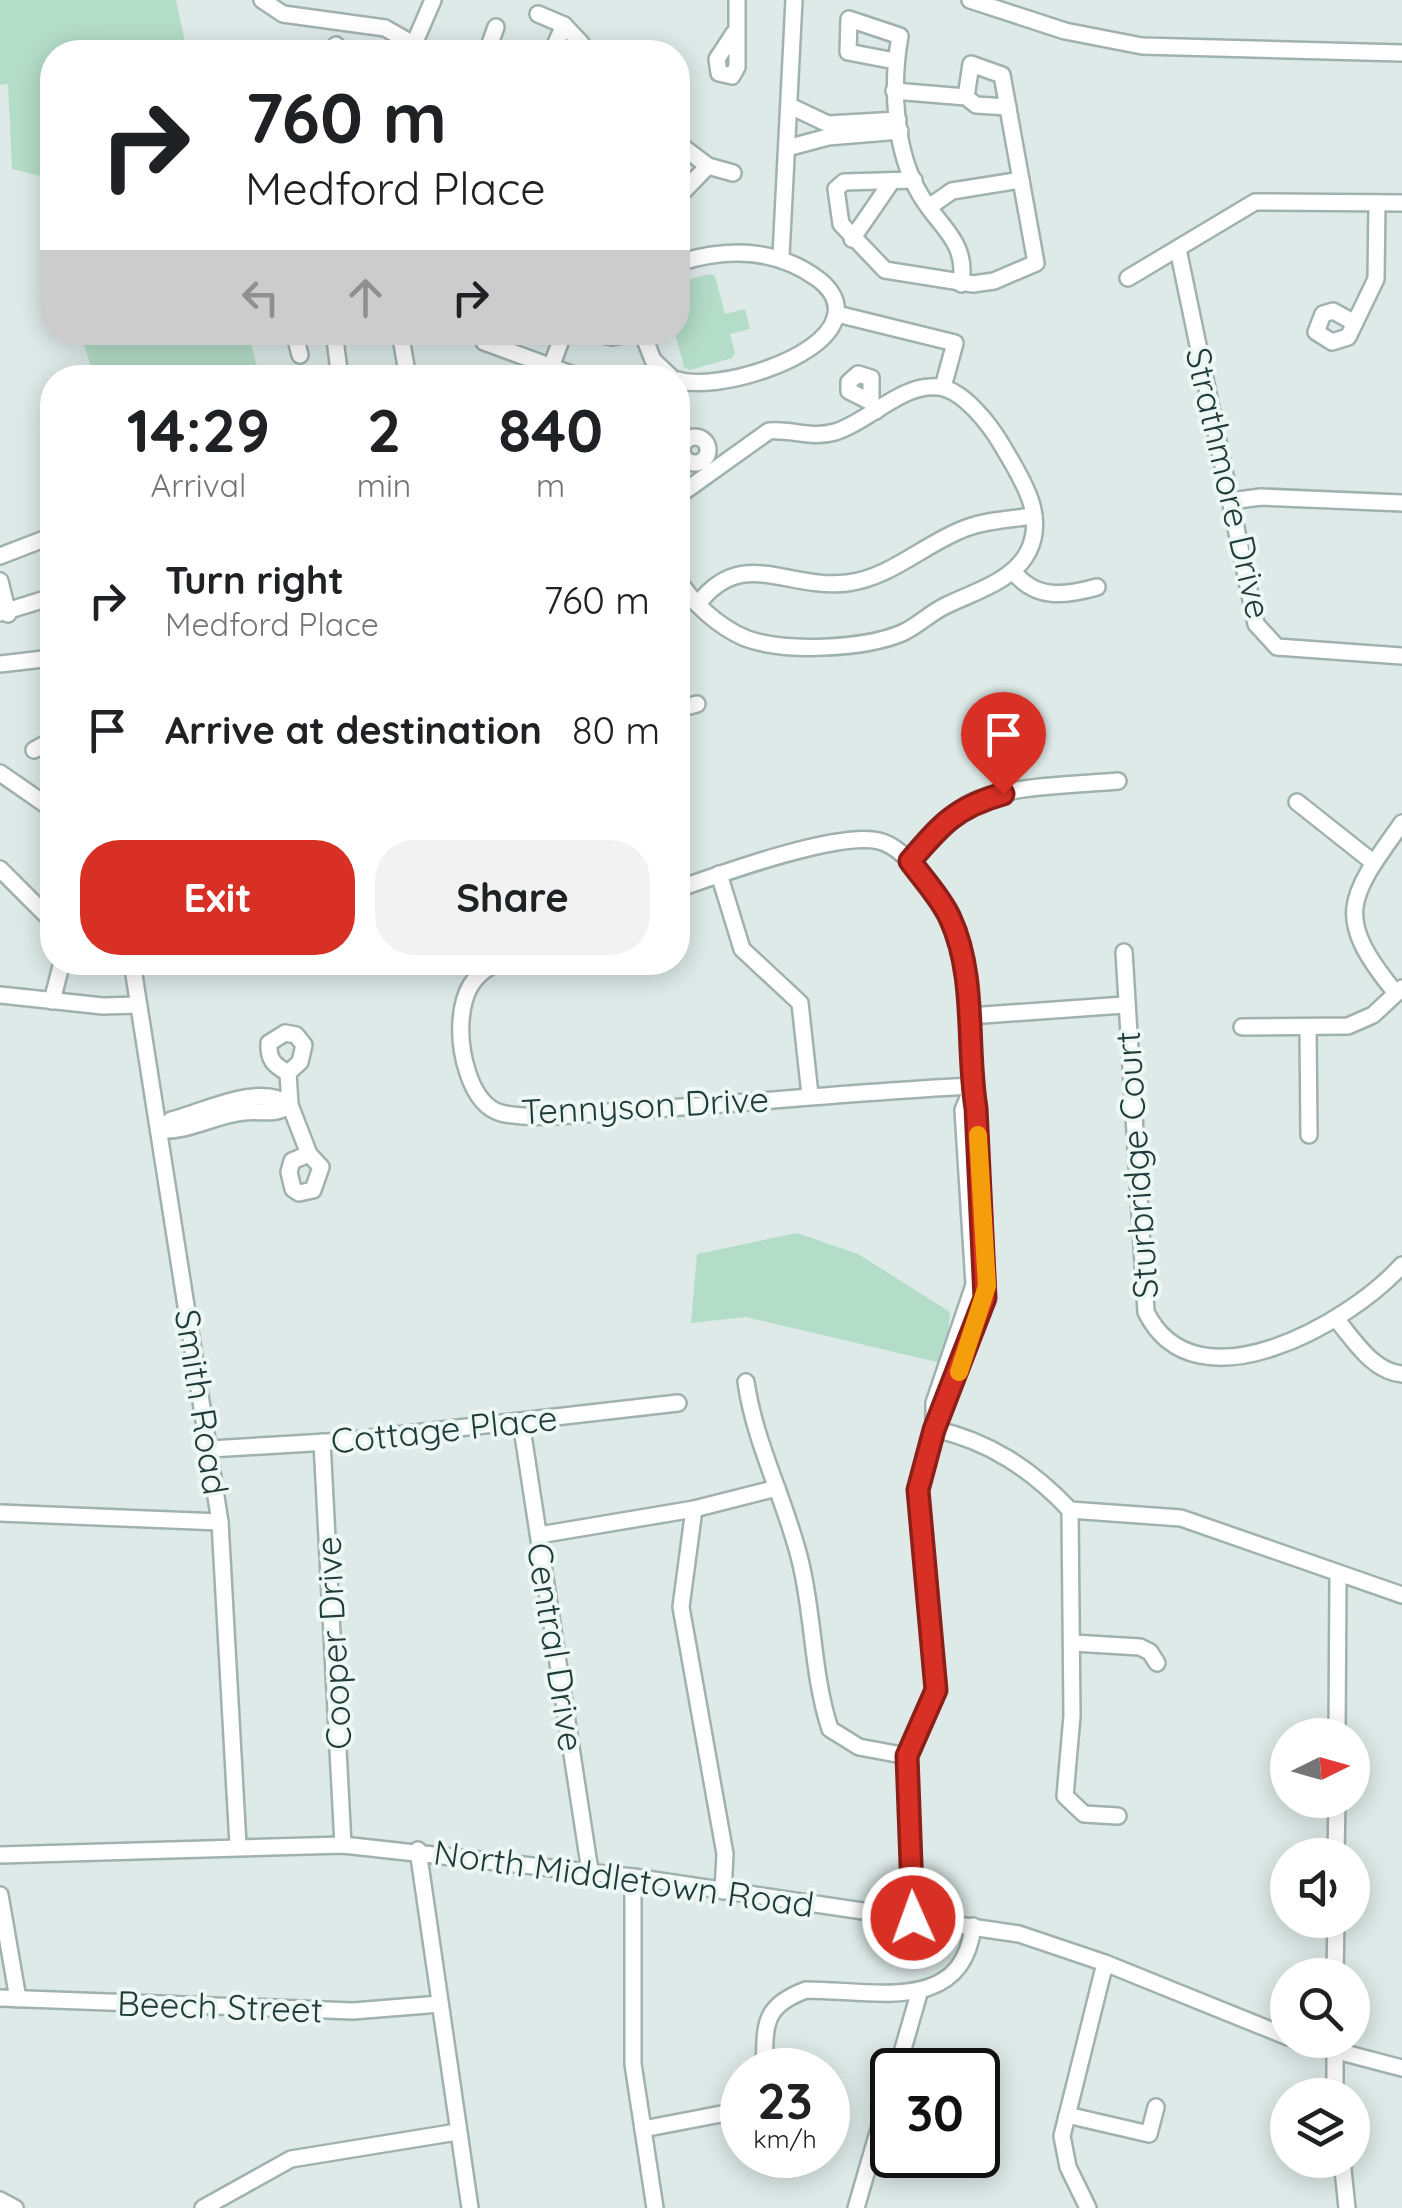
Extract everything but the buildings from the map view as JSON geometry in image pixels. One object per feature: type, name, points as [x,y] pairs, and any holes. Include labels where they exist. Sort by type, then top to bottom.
[{"type":"street","points":[[262,0],[283,14],[385,28],[407,40]]},
{"type":"street","points":[[423,40],[433,0]]},
{"type":"street","points":[[734,33],[737,0]]},
{"type":"street","points":[[781,256],[794,0]]},
{"type":"street","points":[[970,0],[1065,31],[1142,46],[1402,52]]},
{"type":"street","points":[[538,14],[564,25],[578,40]]},
{"type":"street","points":[[557,40],[564,25]]},
{"type":"street","points":[[491,40],[496,27]]},
{"type":"street","points":[[896,62],[894,90],[899,126],[914,180],[929,207],[959,244],[964,263],[961,284]]},
{"type":"street","points":[[914,180],[844,182],[836,189],[842,224],[852,240],[885,270],[961,284],[994,281],[1036,263],[1002,75],[971,64],[966,97]]},
{"type":"street","points":[[894,90],[966,97],[976,105],[1008,106]]},
{"type":"street","points":[[790,106],[828,124],[899,126]]},
{"type":"street","points":[[787,148],[899,126]]},
{"type":"street","points":[[690,152],[708,166],[732,173]]},
{"type":"street","points":[[690,185],[708,166]]},
{"type":"street","points":[[929,207],[952,191],[1022,180]]},
{"type":"street","points":[[852,240],[892,181]]},
{"type":"street","points":[[1128,278],[1255,202],[1402,203]]},
{"type":"street","points":[[1355,324],[1376,278],[1377,203]]},
{"type":"street","name":"Strathmore Drive","points":[[1178,248],[1256,624],[1265,638],[1277,646],[1402,656]]},
{"type":"street","points":[[690,262],[726,254],[781,256],[822,282],[834,296],[837,314],[830,330],[814,343],[760,371],[690,382]]},
{"type":"street","points":[[837,314],[955,344],[943,387]]},
{"type":"street","points":[[297,345],[300,355]]},
{"type":"street","points":[[491,345],[535,365]]},
{"type":"street","points":[[690,484],[708,465],[769,431],[784,430],[812,438],[841,430],[873,406],[927,386],[943,387],[953,391],[996,434],[1030,494],[1034,516],[1028,552],[1013,570],[939,608],[906,632],[843,647],[746,638],[690,594]]},
{"type":"street","points":[[1230,501],[1260,497],[1402,503]]},
{"type":"street","points":[[698,604],[730,575],[747,571],[843,584],[868,579],[968,527],[1034,516]]},
{"type":"street","points":[[0,556],[40,541]]},
{"type":"street","points":[[1013,570],[1023,583],[1040,592],[1060,595],[1097,587]]},
{"type":"street","points":[[0,581],[4,613],[40,601]]},
{"type":"street","points":[[0,664],[40,659]]},
{"type":"street","points":[[690,706],[697,704]]},
{"type":"street","points":[[34,750],[40,747]]},
{"type":"street","points":[[0,772],[40,800]]},
{"type":"street","points":[[910,861],[939,827],[968,804],[1003,794],[1118,780]]},
{"type":"street","points":[[1297,802],[1374,863]]},
{"type":"street","points":[[1242,1026],[1348,1026],[1374,1015],[1399,990],[1355,934],[1354,900],[1402,823]]},
{"type":"street","points":[[690,884],[808,847],[879,841],[910,861],[949,914],[959,942],[970,1016],[971,1088],[963,1110],[974,1285],[934,1403],[934,1430],[918,1490],[936,1690],[907,1756],[913,1918]]},
{"type":"street","points":[[0,869],[40,910]]},
{"type":"street","points":[[719,874],[742,949],[800,1004],[810,1095]]},
{"type":"street","name":"Sturbridge Court","points":[[1124,952],[1124,1005],[1146,1312],[1157,1334],[1192,1355],[1262,1352],[1298,1340],[1336,1319]]},
{"type":"street","points":[[52,1001],[59,975]]},
{"type":"street","name":"Smith Road","points":[[134,975],[162,1130],[220,1522],[238,1845]]},
{"type":"street","name":"Tennyson Drive","points":[[478,975],[462,997],[460,1031],[467,1069],[480,1100],[499,1113],[624,1111],[810,1095],[971,1088]]},
{"type":"street","points":[[0,995],[138,1005]]},
{"type":"street","points":[[970,1016],[1124,1005]]},
{"type":"street","points":[[1308,1027],[1309,1134]]},
{"type":"street","points":[[288,1073],[290,1106],[308,1154]]},
{"type":"street","points":[[162,1130],[173,1133],[202,1118],[244,1112],[279,1113],[290,1106]]},
{"type":"street","points":[[1402,1266],[1336,1319],[1373,1362],[1388,1372],[1402,1374]]},
{"type":"street","points":[[746,1382],[756,1432],[802,1567],[821,1704],[830,1729],[859,1746],[907,1756]]},
{"type":"street","name":"Cottage Place","points":[[210,1448],[322,1442],[678,1403]]},
{"type":"street","name":"Central Drive","points":[[521,1422],[590,1871]]},
{"type":"street","points":[[934,1430],[976,1438],[1041,1480],[1070,1510],[1181,1518],[1338,1576],[1402,1595]]},
{"type":"street","name":"Cooper Drive","points":[[322,1442],[343,1845]]},
{"type":"street","points":[[539,1535],[694,1509],[777,1488]]},
{"type":"street","points":[[694,1509],[681,1608],[725,1854],[723,1890]]},
{"type":"street","points":[[1070,1510],[1073,1642],[1065,1796],[1084,1814],[1118,1816]]},
{"type":"street","points":[[0,1513],[220,1522]]},
{"type":"street","points":[[1337,1718],[1338,1576]]},
{"type":"street","points":[[1073,1642],[1140,1647],[1150,1652],[1157,1663]]},
{"type":"street","name":"North Middletown Road","points":[[0,1855],[90,1855],[238,1845],[343,1845],[590,1871],[1018,1934],[1105,1963],[1270,2030]]},
{"type":"street","points":[[418,1850],[470,2208]]},
{"type":"street","points":[[633,1877],[631,2026],[655,2208]]},
{"type":"street","points":[[0,1896],[18,1999]]},
{"type":"street","points":[[765,2048],[767,2020],[786,1997],[806,1990],[920,1990],[952,1980],[970,1950],[973,1926]]},
{"type":"street","points":[[1088,2208],[1064,2150],[1066,2115],[1105,1963]]},
{"type":"street","points":[[903,2048],[920,1990]]},
{"type":"street","name":"Beech Street","points":[[0,1998],[352,2011],[440,2004]]},
{"type":"street","points":[[1370,2058],[1402,2068]]},
{"type":"street","points":[[1066,2115],[1149,2134],[1156,2107]]},
{"type":"street","points":[[643,2129],[720,2114]]},
{"type":"street","points":[[204,2208],[291,2159],[457,2132]]},
{"type":"street","points":[[856,2208],[870,2160]]},
{"type":"street","points":[[1344,2178],[1347,2208]]},
{"type":"street","points":[[0,2200],[15,2208]]},
{"type":"green space","points":[[0,0],[176,0],[184,40],[40,40],[40,176],[12,169],[8,84],[0,85]]},
{"type":"green space","points":[[715,276],[725,314],[745,309],[750,329],[730,334],[735,353],[732,358],[690,370],[690,365],[683,365],[678,345],[690,345],[690,279]]},
{"type":"green space","points":[[84,345],[252,345],[256,365],[90,365]]},
{"type":"green space","points":[[797,1233],[858,1254],[950,1312],[945,1364],[746,1317],[691,1323],[697,1254]]},
{"type":"slow traffic","points":[[959,1372],[987,1286],[978,1135]]},
{"type":"route","points":[[913,1918],[907,1756],[936,1690],[918,1490],[924,1458],[982,1310],[987,1274],[976,1108],[970,1086],[970,1016],[959,942],[949,914],[910,861],[939,827],[968,804],[1003,794]]}]
